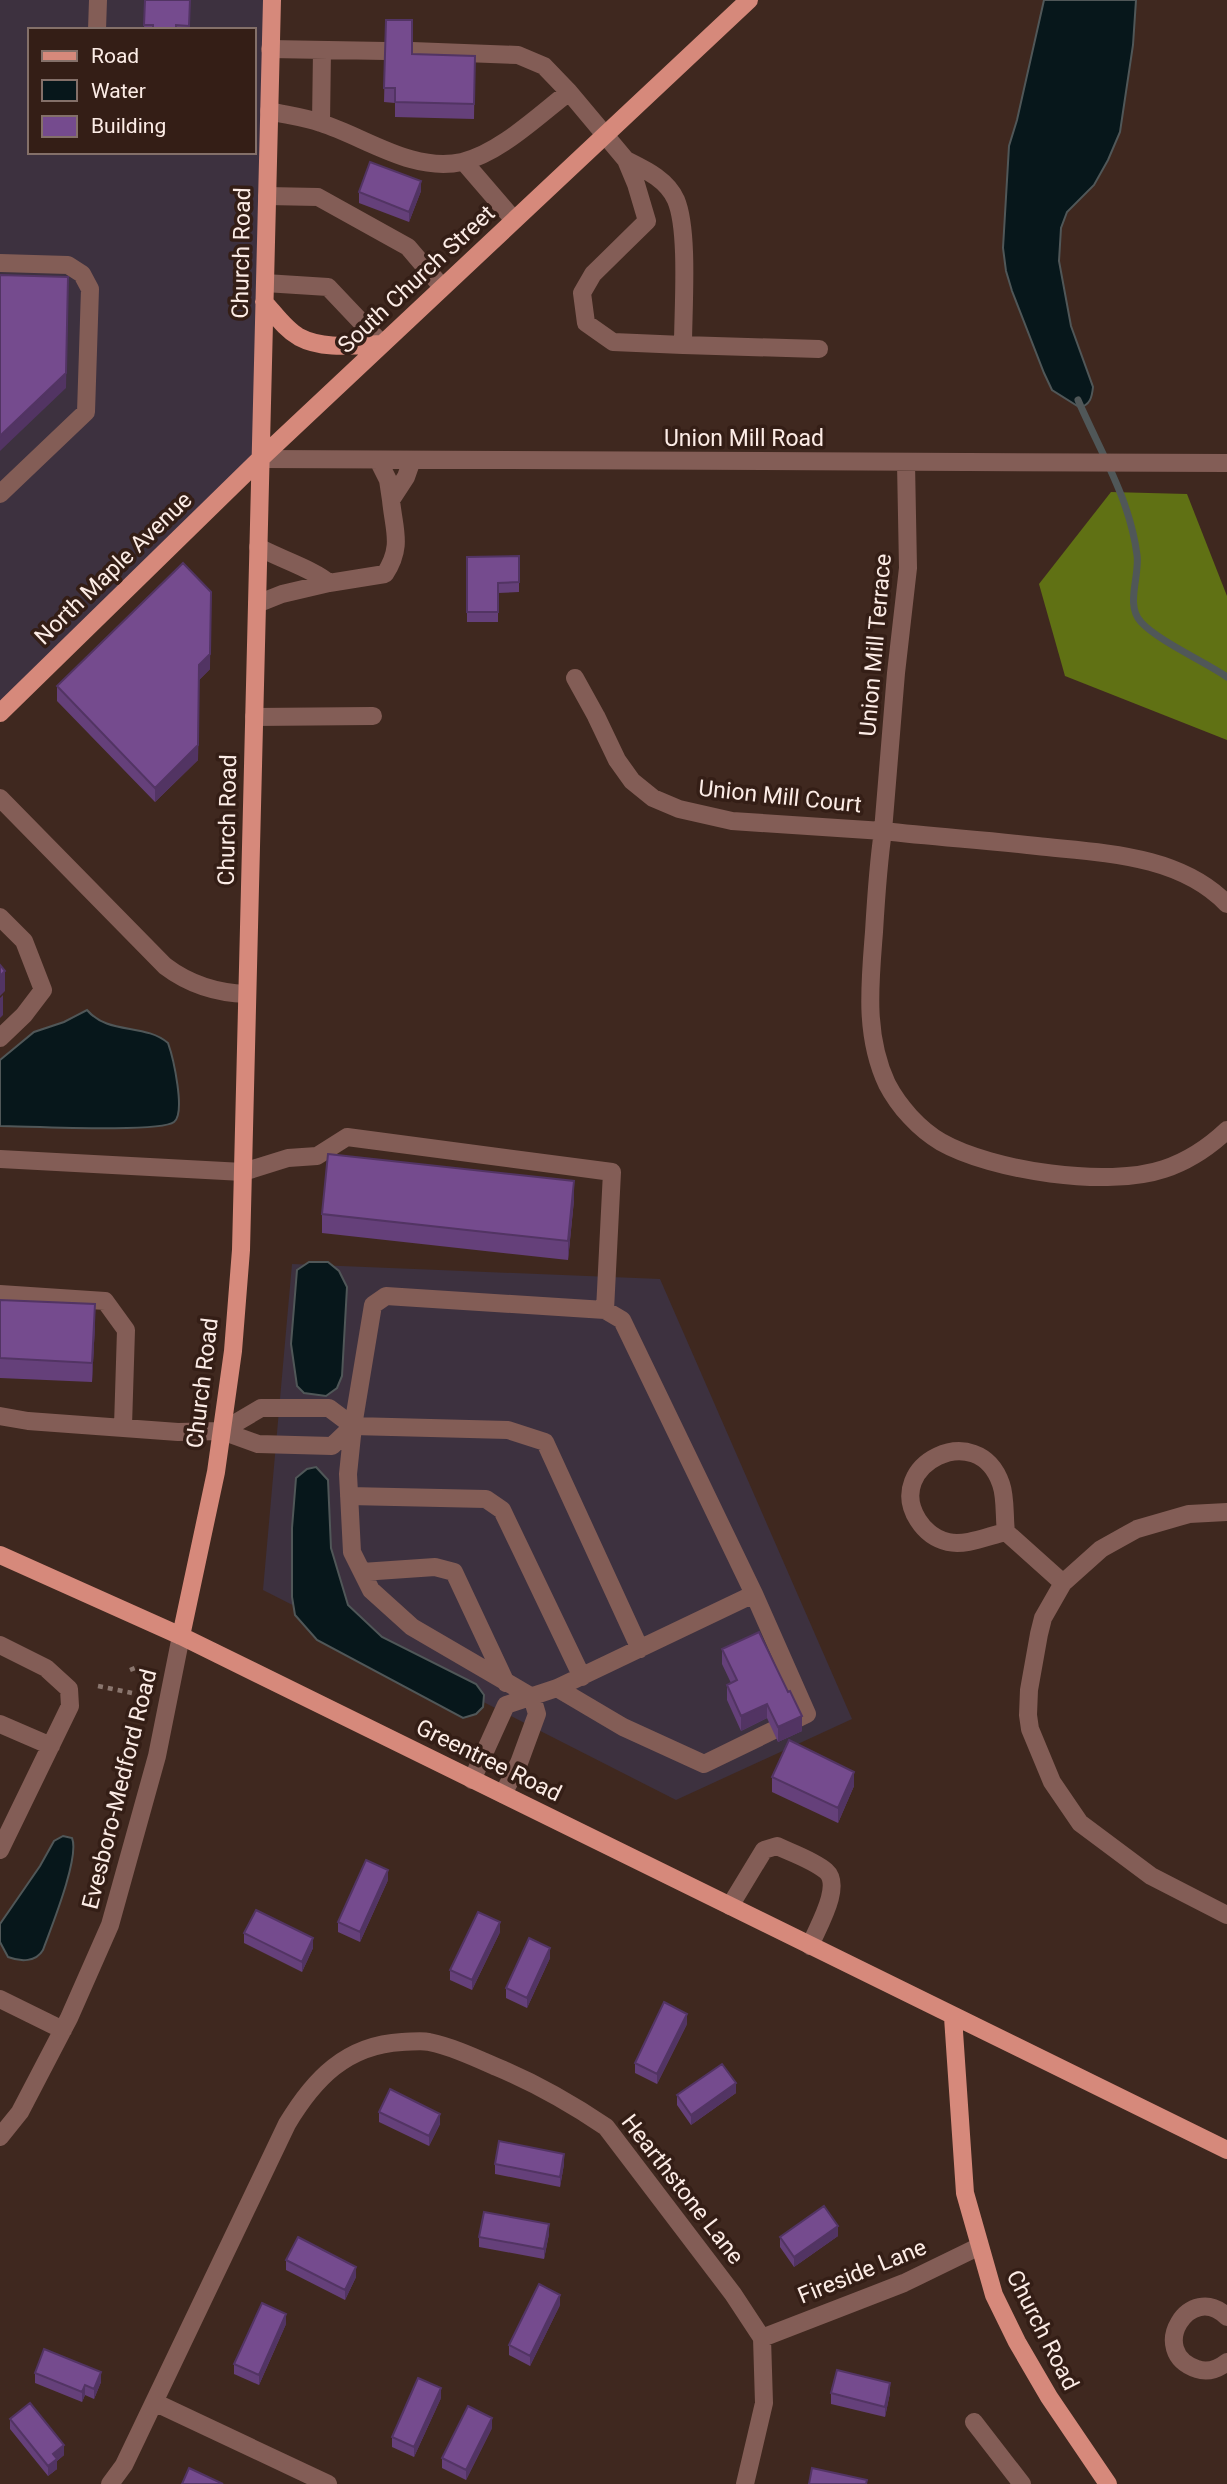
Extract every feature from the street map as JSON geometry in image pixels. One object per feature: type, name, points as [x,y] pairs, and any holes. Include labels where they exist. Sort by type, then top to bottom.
[{"type":"main road","name":"Church Road","points":[[181,1636],[216,1472],[233,1350],[241,1250],[269,111],[265,54],[271,0]]},
{"type":"main road","name":"South Church Street","points":[[260,459],[750,0]]},
{"type":"main road","points":[[264,302],[284,325],[300,338],[324,345],[382,344]]},
{"type":"main road","name":"North Maple Avenue","points":[[0,713],[260,459]]},
{"type":"main road","name":"Greentree Road","points":[[0,1555],[181,1636],[1227,2150]]},
{"type":"main road","name":"Church Road","points":[[953,2017],[965,2193],[978,2247],[994,2295],[1017,2342],[1049,2397],[1108,2484]]},
{"type":"street","points":[[97,28],[98,0]]},
{"type":"street","points":[[321,123],[322,50]]},
{"type":"street","points":[[265,54],[322,50],[381,51]]},
{"type":"street","points":[[412,51],[518,55],[544,66],[626,160],[647,222],[593,274],[582,293],[586,323],[613,342],[819,349]]},
{"type":"street","points":[[269,111],[321,123],[408,158],[438,164],[464,162],[490,150],[569,92]]},
{"type":"street","points":[[626,160],[656,175],[676,198],[683,235],[683,345]]},
{"type":"street","points":[[464,162],[514,220]]},
{"type":"street","points":[[267,196],[318,197],[408,247],[442,287]]},
{"type":"street","points":[[0,263],[68,265],[82,274],[90,289],[86,412],[0,494]]},
{"type":"street","points":[[265,283],[328,287],[382,344]]},
{"type":"street","name":"Union Mill Road","points":[[260,459],[906,464],[1227,463]]},
{"type":"street","points":[[257,604],[282,594],[385,574],[395,560],[397,548],[388,480],[378,460]]},
{"type":"street","points":[[391,500],[406,477],[412,460]]},
{"type":"street","name":"Union Mill Terrace","points":[[906,464],[908,568],[896,673],[869,984],[872,1035],[887,1084],[901,1107],[940,1141],[991,1161],[1048,1172],[1105,1178],[1136,1176],[1164,1170],[1190,1158],[1227,1130]]},
{"type":"street","points":[[258,547],[278,559],[323,577],[329,583]]},
{"type":"street","name":"Union Mill Court","points":[[575,678],[617,760],[632,781],[653,798],[679,809],[732,821],[883,831]]},
{"type":"street","points":[[254,717],[373,716]]},
{"type":"street","points":[[0,798],[165,966],[183,979],[204,987],[247,995]]},
{"type":"street","points":[[883,831],[1121,855],[1175,870],[1198,882],[1227,904]]},
{"type":"street","points":[[0,917],[24,941],[43,990],[24,1015],[0,1038]]},
{"type":"street","points":[[0,1159],[243,1172],[288,1158],[317,1156],[347,1138],[612,1172],[605,1310]]},
{"type":"street","points":[[0,1294],[105,1301],[126,1330],[123,1426]]},
{"type":"street","points":[[503,1794],[519,1763],[537,1714],[532,1697],[412,1628],[370,1590],[352,1552],[348,1474],[353,1426],[373,1305],[386,1296],[605,1310],[622,1320],[754,1594],[807,1713],[704,1764],[623,1727],[558,1688]]},
{"type":"street","points":[[222,1431],[261,1408],[329,1408],[353,1426],[508,1430],[545,1442],[640,1649]]},
{"type":"street","points":[[0,1416],[28,1421],[178,1432],[222,1431],[258,1444],[332,1446],[353,1426]]},
{"type":"street","points":[[1006,1532],[963,1543],[935,1537],[923,1528],[915,1516],[912,1487],[917,1474],[928,1461],[949,1452],[972,1453],[986,1461],[997,1473],[1003,1488],[1006,1532],[1063,1583]]},
{"type":"street","points":[[349,1496],[486,1499],[502,1510],[582,1677]]},
{"type":"street","points":[[1227,1512],[1189,1514],[1131,1532],[1101,1549],[1063,1583],[1043,1618],[1029,1690],[1030,1730],[1052,1782],[1080,1823],[1101,1841],[1160,1881],[1227,1914]]},
{"type":"street","points":[[362,1573],[435,1567],[454,1572],[506,1683]]},
{"type":"street","points":[[472,1780],[506,1705],[558,1688],[754,1594]]},
{"type":"street","name":"Evesboro-Medford Road","points":[[0,2137],[20,2112],[63,2030],[110,1924],[156,1756],[181,1636]]},
{"type":"street","points":[[0,1645],[46,1668],[69,1689],[71,1706],[1,1845]]},
{"type":"street","points":[[0,1724],[51,1746]]},
{"type":"street","points":[[730,1906],[764,1850],[777,1846],[824,1869],[830,1875],[834,1889],[810,1946]]},
{"type":"street","points":[[0,1999],[63,2030]]},
{"type":"street","name":"Hearthstone Lane","points":[[110,2484],[124,2465],[286,2124],[300,2102],[332,2067],[382,2043],[426,2041],[466,2053],[545,2090],[606,2127],[733,2294],[762,2338],[765,2363],[764,2403],[745,2484]]},
{"type":"street","name":"Fireside Lane","points":[[762,2338],[904,2283],[978,2247]]},
{"type":"street","points":[[1226,2364],[1203,2371],[1187,2366],[1177,2353],[1173,2338],[1177,2323],[1187,2312],[1198,2307],[1212,2307],[1227,2317]]},
{"type":"street","points":[[154,2402],[328,2484]]},
{"type":"street","points":[[974,2421],[1022,2484]]},
{"type":"path","points":[[98,1686],[132,1693]]},
{"type":"shaded area","points":[[0,0],[272,0],[260,459],[0,713]]},
{"type":"shaded area","points":[[292,1264],[660,1279],[852,1719],[676,1800],[263,1590]]},
{"type":"green space","points":[[1111,492],[1187,494],[1227,596],[1227,740],[1065,676],[1039,584]]},
{"type":"water","points":[[1044,0],[1136,0],[1133,45],[1120,132],[1094,185],[1067,212],[1061,228],[1059,261],[1071,326],[1093,387],[1090,400],[1079,407],[1052,390],[1012,291],[1003,248],[1009,146]]},
{"type":"water","points":[[87,1010],[105,1023],[149,1033],[168,1043],[179,1097],[179,1108],[174,1122],[120,1128],[0,1126],[0,1060],[34,1032],[64,1022]]},
{"type":"water","points":[[309,1262],[328,1262],[339,1271],[347,1287],[342,1376],[337,1388],[326,1396],[304,1393],[297,1386],[291,1344],[297,1270]]},
{"type":"water","points":[[316,1467],[328,1480],[331,1548],[348,1605],[382,1637],[476,1684],[484,1695],[483,1707],[476,1714],[463,1718],[317,1640],[295,1615],[292,1597],[292,1528],[296,1478],[307,1469]]},
{"type":"water","points":[[63,1836],[72,1838],[72,1860],[64,1893],[43,1950],[28,1960],[8,1957],[0,1942],[0,1924],[54,1841]]},
{"type":"building","points":[[145,0],[190,0],[189,26],[153,28],[153,25],[144,25]]},
{"type":"building","points":[[386,20],[412,20],[412,54],[475,56],[474,104],[395,102],[395,88],[384,88]]},
{"type":"building","points":[[370,162],[421,181],[409,212],[359,192]]},
{"type":"building","points":[[0,275],[68,277],[66,373],[0,436]]},
{"type":"building","points":[[519,556],[519,582],[498,583],[498,612],[467,612],[467,557]]},
{"type":"building","points":[[183,563],[211,592],[210,654],[199,665],[198,745],[155,788],[57,686]]},
{"type":"building","points":[[328,1154],[574,1181],[568,1241],[322,1214]]},
{"type":"building","points":[[0,1300],[95,1304],[92,1363],[0,1358]]},
{"type":"building","points":[[759,1632],[802,1716],[778,1727],[767,1704],[741,1716],[727,1685],[737,1680],[722,1649]]},
{"type":"building","points":[[789,1740],[854,1772],[838,1808],[772,1777]]},
{"type":"building","points":[[366,1860],[388,1870],[360,1932],[338,1922]]},
{"type":"building","points":[[256,1910],[313,1938],[302,1962],[244,1933]]},
{"type":"building","points":[[478,1912],[500,1922],[472,1980],[450,1970]]},
{"type":"building","points":[[529,1938],[550,1948],[527,1998],[506,1988]]},
{"type":"building","points":[[664,2002],[687,2014],[657,2074],[635,2063]]},
{"type":"building","points":[[722,2064],[736,2083],[691,2115],[677,2095]]},
{"type":"building","points":[[390,2089],[440,2114],[429,2136],[379,2112]]},
{"type":"building","points":[[499,2141],[564,2154],[560,2177],[495,2164]]},
{"type":"building","points":[[824,2206],[838,2226],[794,2257],[780,2237]]},
{"type":"building","points":[[484,2212],[549,2224],[544,2249],[479,2237]]},
{"type":"building","points":[[298,2237],[356,2267],[345,2290],[286,2260]]},
{"type":"building","points":[[539,2284],[560,2295],[530,2356],[509,2345]]},
{"type":"building","points":[[262,2303],[286,2314],[259,2375],[234,2364]]},
{"type":"building","points":[[44,2349],[101,2372],[94,2389],[85,2385],[82,2392],[35,2373]]},
{"type":"building","points":[[837,2370],[890,2383],[885,2407],[831,2393]]},
{"type":"building","points":[[418,2378],[441,2388],[414,2447],[392,2437]]},
{"type":"building","points":[[30,2403],[64,2445],[53,2454],[57,2459],[48,2466],[10,2419]]},
{"type":"building","points":[[468,2406],[492,2418],[466,2470],[442,2458]]},
{"type":"building","points":[[189,2468],[223,2484],[182,2484]]},
{"type":"building","points":[[812,2468],[867,2480],[866,2484],[809,2484]]},
{"type":"waterway","points":[[1078,400],[1128,514],[1137,555],[1133,599],[1136,615],[1158,636],[1227,677]]}]
